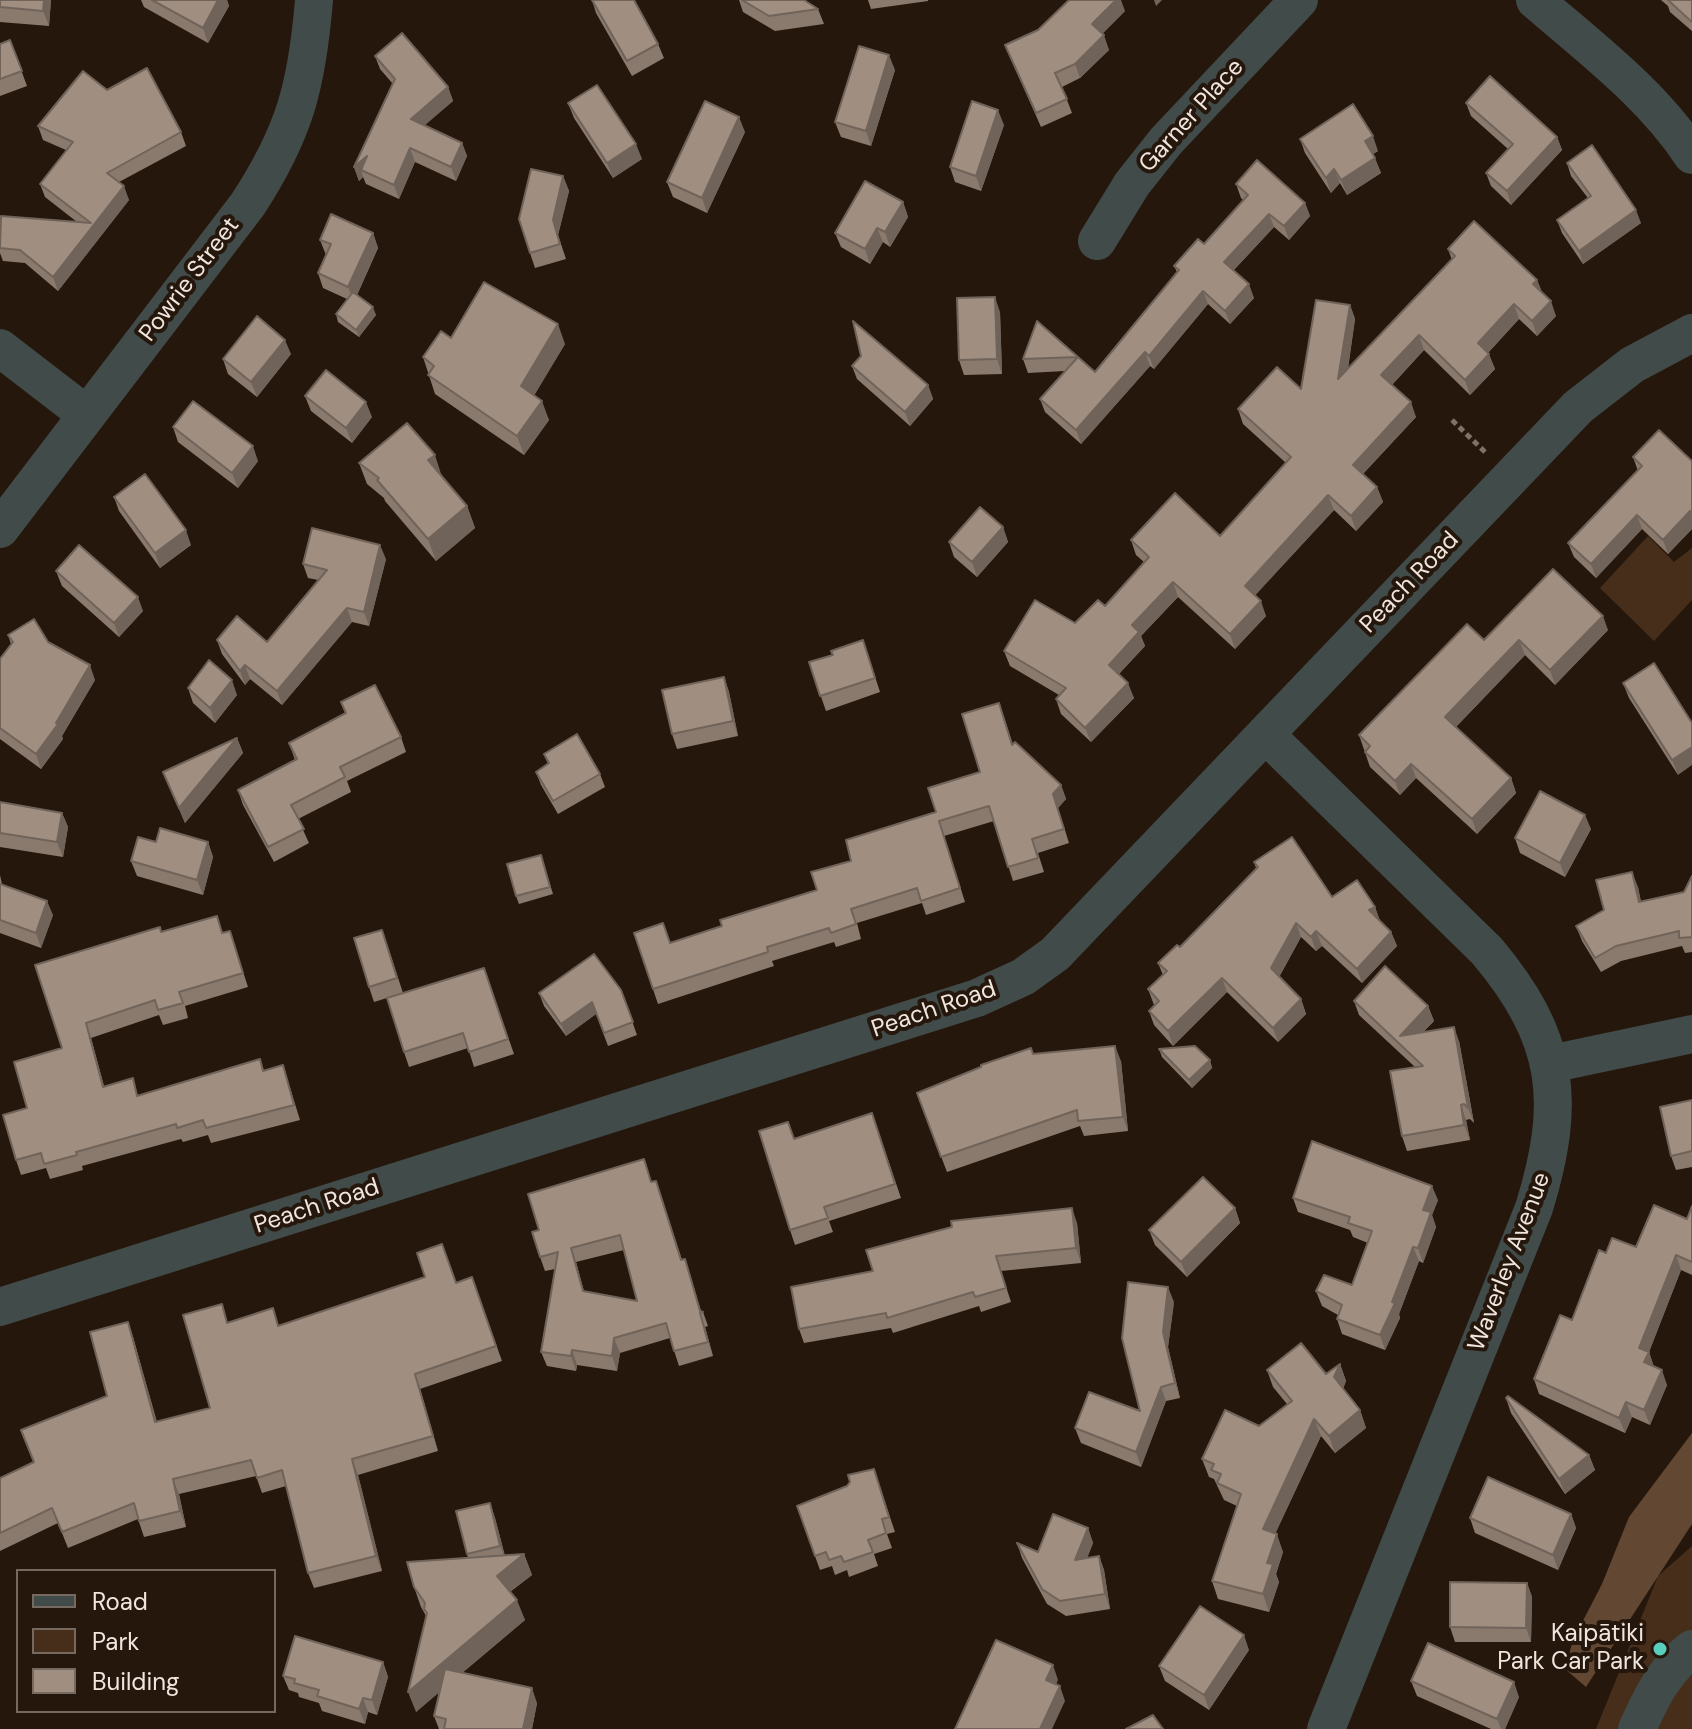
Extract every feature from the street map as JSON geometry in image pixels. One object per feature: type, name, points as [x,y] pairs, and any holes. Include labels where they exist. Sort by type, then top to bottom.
[{"type":"street","name":"Powrie Street","points":[[0,529],[248,204],[279,155],[305,80],[314,0]]},
{"type":"street","name":"Garner Place","points":[[1097,241],[1132,184],[1158,150],[1299,0]]},
{"type":"street","points":[[1535,0],[1643,96],[1677,132],[1692,155]]},
{"type":"street","name":"Peach Road","points":[[2,1300],[977,998],[1023,977],[1055,954],[1578,407],[1632,365],[1692,333]]},
{"type":"street","points":[[0,348],[87,415]]},
{"type":"street","name":"Waverley Avenue","points":[[1265,734],[1487,951],[1508,977],[1541,1035],[1550,1064],[1554,1096],[1548,1163],[1534,1208],[1326,1729]]},
{"type":"street","points":[[1550,1064],[1692,1034]]},
{"type":"street","points":[[1637,1729],[1665,1674],[1692,1649]]},
{"type":"path","points":[[1452,420],[1492,458]]},
{"type":"green space","points":[[1648,536],[1674,562],[1692,548],[1692,600],[1654,641],[1600,588]]},
{"type":"green space","name":"Kaipātiki Park Car Park","points":[[1692,1546],[1692,1729],[1596,1729],[1658,1576]]},
{"type":"shaded area","points":[[1692,1433],[1692,1524],[1586,1687],[1565,1669],[1573,1640],[1602,1584],[1629,1517]]},
{"type":"building","points":[[0,0],[44,0],[43,11],[0,7]]},
{"type":"building","points":[[152,0],[218,0],[203,28]]},
{"type":"building","points":[[592,0],[634,0],[658,44],[627,61]]},
{"type":"building","points":[[742,0],[804,0],[818,9],[769,16]]},
{"type":"building","points":[[1069,0],[1116,0],[1092,24],[1104,35],[1075,64],[1055,73],[1067,99],[1036,113],[1005,45],[1038,30]]},
{"type":"building","points":[[1668,0],[1692,0],[1692,22]]},
{"type":"building","points":[[402,33],[448,87],[411,119],[462,143],[451,167],[410,148],[394,185],[361,170],[367,156],[354,167],[395,79],[375,56]]},
{"type":"building","points":[[10,40],[22,71],[0,79],[0,44]]},
{"type":"building","points":[[859,46],[889,55],[866,131],[835,122]]},
{"type":"building","points":[[147,68],[181,132],[107,173],[124,186],[53,277],[20,250],[0,248],[1,216],[91,223],[40,184],[73,142],[38,126],[83,71],[107,90]]},
{"type":"building","points":[[1490,76],[1557,137],[1507,191],[1486,173],[1513,144],[1466,103]]},
{"type":"building","points":[[597,85],[636,144],[607,163],[568,103]]},
{"type":"building","points":[[705,101],[739,117],[702,198],[667,182]]},
{"type":"building","points":[[972,101],[998,110],[976,176],[950,167]]},
{"type":"building","points":[[1353,104],[1373,136],[1365,141],[1375,158],[1341,180],[1334,169],[1326,178],[1300,139]]},
{"type":"building","points":[[1592,145],[1636,210],[1579,251],[1557,220],[1591,196],[1567,163]]},
{"type":"building","points":[[1257,160],[1305,203],[1284,226],[1269,214],[1224,262],[1249,284],[1225,311],[1203,291],[1149,356],[1145,352],[1076,430],[1040,399],[1078,357],[1095,372],[1179,270],[1174,266],[1198,239],[1204,244],[1248,195],[1236,184]]},
{"type":"building","points":[[531,169],[563,176],[553,220],[560,244],[530,253],[519,219]]},
{"type":"building","points":[[865,181],[903,202],[885,232],[877,228],[865,249],[835,233]]},
{"type":"building","points":[[331,214],[373,233],[348,287],[318,273],[331,244],[320,240]]},
{"type":"building","points":[[1474,221],[1537,280],[1533,284],[1551,301],[1532,321],[1514,304],[1478,343],[1489,354],[1465,380],[1419,335],[1381,375],[1411,402],[1353,465],[1377,487],[1351,516],[1328,495],[1245,586],[1261,601],[1230,634],[1173,582],[1132,625],[1139,632],[1109,665],[1128,683],[1085,728],[1056,699],[1066,688],[1004,651],[1035,600],[1075,623],[1098,600],[1105,606],[1149,557],[1131,540],[1175,493],[1220,536],[1291,457],[1238,409],[1277,367],[1301,389],[1316,300],[1350,305],[1338,379],[1455,256],[1448,249]]},
{"type":"building","points":[[484,282],[558,324],[521,386],[542,401],[517,436],[428,375],[434,366],[423,357],[441,331],[451,338]]},
{"type":"building","points":[[353,292],[373,307],[356,330],[336,314]]},
{"type":"building","points":[[995,297],[997,359],[959,360],[957,298]]},
{"type":"building","points":[[257,316],[285,340],[251,382],[223,359]]},
{"type":"building","points":[[853,321],[928,385],[905,412],[852,366],[861,356]]},
{"type":"building","points":[[1037,321],[1078,357],[1023,359]]},
{"type":"building","points":[[326,370],[366,402],[346,428],[305,396]]},
{"type":"building","points":[[193,401],[253,446],[232,473],[173,427]]},
{"type":"building","points":[[407,423],[435,455],[428,460],[467,506],[428,539],[377,480],[379,478],[359,463]]},
{"type":"building","points":[[1659,430],[1692,461],[1692,513],[1690,511],[1663,540],[1637,515],[1591,564],[1568,543],[1642,466],[1633,457]]},
{"type":"building","points":[[145,474],[186,530],[155,553],[114,497]]},
{"type":"building","points":[[980,507],[1003,527],[972,562],[949,542]]},
{"type":"building","points":[[312,528],[380,545],[364,612],[347,608],[277,691],[245,665],[240,671],[217,640],[237,616],[267,642],[327,570],[303,564]]},
{"type":"building","points":[[79,545],[138,597],[114,623],[56,571]]},
{"type":"building","points":[[1553,569],[1603,616],[1550,670],[1519,640],[1445,717],[1511,778],[1472,819],[1411,764],[1395,781],[1365,752],[1370,746],[1359,735],[1467,624],[1484,640]]},
{"type":"building","points":[[34,619],[48,642],[90,665],[58,724],[36,754],[0,728],[0,659],[13,642],[8,635]]},
{"type":"building","points":[[863,640],[875,678],[820,696],[809,662],[833,655],[831,651]]},
{"type":"building","points":[[209,660],[232,680],[210,708],[188,688]]},
{"type":"building","points":[[1654,663],[1692,723],[1692,747],[1672,760],[1623,683]]},
{"type":"building","points":[[724,677],[733,721],[672,734],[662,690]]},
{"type":"building","points":[[375,685],[401,737],[340,767],[345,777],[291,805],[304,829],[268,847],[238,790],[297,759],[289,743],[346,713],[341,702]]},
{"type":"building","points":[[999,703],[1012,745],[1015,742],[1061,785],[1053,794],[1064,829],[1032,839],[1038,858],[1008,867],[989,806],[939,821],[960,888],[921,901],[917,888],[851,909],[856,924],[831,933],[829,928],[767,947],[768,952],[653,989],[634,933],[663,923],[670,943],[722,926],[720,920],[817,890],[811,872],[851,861],[846,840],[936,812],[928,788],[980,772],[962,714]]},
{"type":"building","points":[[577,734],[600,774],[553,801],[536,772],[549,763],[544,754]]},
{"type":"building","points":[[237,738],[179,808],[163,772]]},
{"type":"building","points":[[1540,791],[1585,815],[1560,863],[1515,838]]},
{"type":"building","points":[[0,802],[62,813],[57,842],[0,833]]},
{"type":"building","points":[[160,828],[208,842],[197,880],[131,861],[138,837],[156,842]]},
{"type":"building","points":[[1292,837],[1332,897],[1357,880],[1375,907],[1369,910],[1391,932],[1357,969],[1316,931],[1311,937],[1296,923],[1271,968],[1301,999],[1273,1028],[1222,978],[1168,1031],[1149,1011],[1159,1001],[1148,989],[1167,971],[1158,963],[1177,945],[1180,947],[1258,867],[1254,862]]},
{"type":"building","points":[[541,855],[550,887],[516,896],[507,864]]},
{"type":"building","points":[[1632,872],[1639,902],[1684,892],[1692,876],[1692,937],[1679,938],[1679,931],[1616,946],[1595,958],[1576,926],[1604,910],[1596,880]]},
{"type":"building","points":[[0,884],[47,901],[36,933],[0,920]]},
{"type":"building","points":[[217,916],[222,933],[230,931],[243,973],[179,992],[183,1003],[158,1010],[155,1000],[86,1023],[103,1087],[133,1078],[137,1096],[260,1059],[263,1071],[283,1065],[294,1105],[206,1128],[203,1120],[177,1128],[176,1124],[44,1164],[41,1153],[16,1160],[3,1115],[27,1108],[14,1062],[62,1048],[35,965],[160,927],[161,932]]},
{"type":"building","points":[[382,930],[397,978],[369,987],[354,938]]},
{"type":"building","points":[[594,954],[621,990],[633,1022],[604,1033],[592,1002],[561,1024],[539,993]]},
{"type":"building","points":[[1385,966],[1428,1006],[1400,1036],[1454,1027],[1468,1108],[1461,1105],[1464,1125],[1402,1136],[1390,1071],[1423,1066],[1354,1001]]},
{"type":"building","points":[[484,968],[508,1039],[469,1052],[463,1033],[404,1052],[387,998]]},
{"type":"building","points":[[1115,1046],[1123,1117],[1078,1121],[1077,1110],[941,1157],[917,1093],[981,1065],[1031,1048],[1033,1054]]},
{"type":"building","points":[[1195,1046],[1210,1060],[1189,1080],[1159,1049]]},
{"type":"building","points":[[1692,1100],[1692,1151],[1671,1156],[1660,1107]]},
{"type":"building","points":[[872,1113],[895,1184],[824,1207],[828,1218],[790,1230],[759,1131],[788,1122],[794,1139]]},
{"type":"building","points":[[1312,1141],[1432,1186],[1423,1210],[1431,1212],[1418,1248],[1413,1247],[1392,1302],[1395,1303],[1380,1335],[1337,1319],[1342,1305],[1316,1291],[1324,1275],[1352,1285],[1372,1231],[1348,1223],[1350,1217],[1293,1198]]},
{"type":"building","points":[[644,1159],[651,1182],[656,1181],[681,1260],[685,1259],[700,1311],[703,1312],[700,1313],[708,1342],[674,1351],[666,1323],[614,1338],[612,1356],[572,1350],[571,1356],[541,1352],[558,1252],[540,1257],[532,1232],[539,1230],[528,1194]],"holes":[[[620,1235],[637,1301],[583,1291],[571,1248]]]},
{"type":"building","points":[[1203,1177],[1235,1208],[1181,1262],[1149,1230]]},
{"type":"building","points":[[1654,1205],[1687,1219],[1692,1206],[1692,1262],[1676,1255],[1639,1348],[1649,1352],[1644,1362],[1662,1370],[1644,1410],[1626,1402],[1619,1418],[1534,1379],[1560,1315],[1572,1320],[1599,1250],[1606,1253],[1612,1238],[1636,1247]]},
{"type":"building","points":[[1072,1208],[1076,1248],[996,1256],[1006,1288],[975,1297],[973,1292],[887,1318],[886,1313],[799,1329],[791,1287],[873,1271],[866,1250],[952,1227],[951,1221]]},
{"type":"building","points":[[442,1244],[456,1283],[472,1277],[496,1346],[415,1374],[433,1436],[352,1459],[376,1556],[308,1573],[282,1470],[257,1478],[251,1460],[173,1479],[180,1511],[139,1521],[134,1503],[62,1532],[52,1508],[0,1533],[0,1478],[34,1462],[21,1430],[107,1396],[90,1332],[128,1322],[155,1422],[210,1408],[183,1315],[222,1304],[227,1323],[273,1308],[278,1326],[425,1277],[417,1253]]},
{"type":"building","points":[[1128,1282],[1168,1287],[1163,1332],[1175,1383],[1161,1387],[1136,1452],[1075,1428],[1089,1392],[1140,1411],[1122,1338]]},
{"type":"building","points":[[1301,1343],[1326,1374],[1340,1364],[1334,1377],[1360,1410],[1329,1436],[1314,1419],[1263,1529],[1277,1534],[1267,1563],[1273,1564],[1263,1594],[1212,1581],[1241,1494],[1217,1483],[1221,1474],[1211,1470],[1214,1464],[1202,1459],[1225,1410],[1259,1426],[1292,1401],[1267,1370]]},
{"type":"building","points":[[1508,1396],[1589,1455],[1559,1479],[1506,1398]]},
{"type":"building","points":[[874,1469],[889,1517],[882,1519],[886,1533],[868,1540],[873,1552],[844,1562],[841,1556],[829,1560],[826,1552],[815,1556],[797,1506],[847,1486],[850,1482],[848,1475]]},
{"type":"building","points":[[1488,1477],[1571,1514],[1553,1555],[1470,1518]]},
{"type":"building","points":[[490,1503],[500,1546],[467,1554],[456,1511]]},
{"type":"building","points":[[1053,1514],[1088,1528],[1075,1560],[1099,1556],[1105,1594],[1060,1601],[1042,1589],[1017,1543],[1038,1552]]},
{"type":"building","points":[[524,1554],[497,1576],[517,1600],[408,1692],[427,1613],[425,1603],[414,1587],[407,1562]]},
{"type":"building","points":[[1450,1582],[1527,1583],[1526,1628],[1450,1627]]},
{"type":"building","points":[[1200,1606],[1244,1635],[1204,1695],[1159,1666]]},
{"type":"building","points":[[295,1636],[383,1662],[372,1700],[363,1698],[359,1709],[317,1696],[319,1690],[294,1683],[295,1679],[283,1676]]},
{"type":"building","points":[[996,1640],[1053,1665],[1046,1680],[1060,1686],[1040,1729],[955,1729]]},
{"type":"building","points":[[1428,1643],[1514,1682],[1497,1719],[1411,1681]]},
{"type":"building","points":[[445,1669],[532,1688],[523,1729],[444,1729],[446,1719],[434,1716]]},
{"type":"building","points":[[1153,1715],[1163,1729],[1126,1729]]},
{"type":"place","name":"Kaipātiki Park Car Park","points":[[1660,1649]]}]
